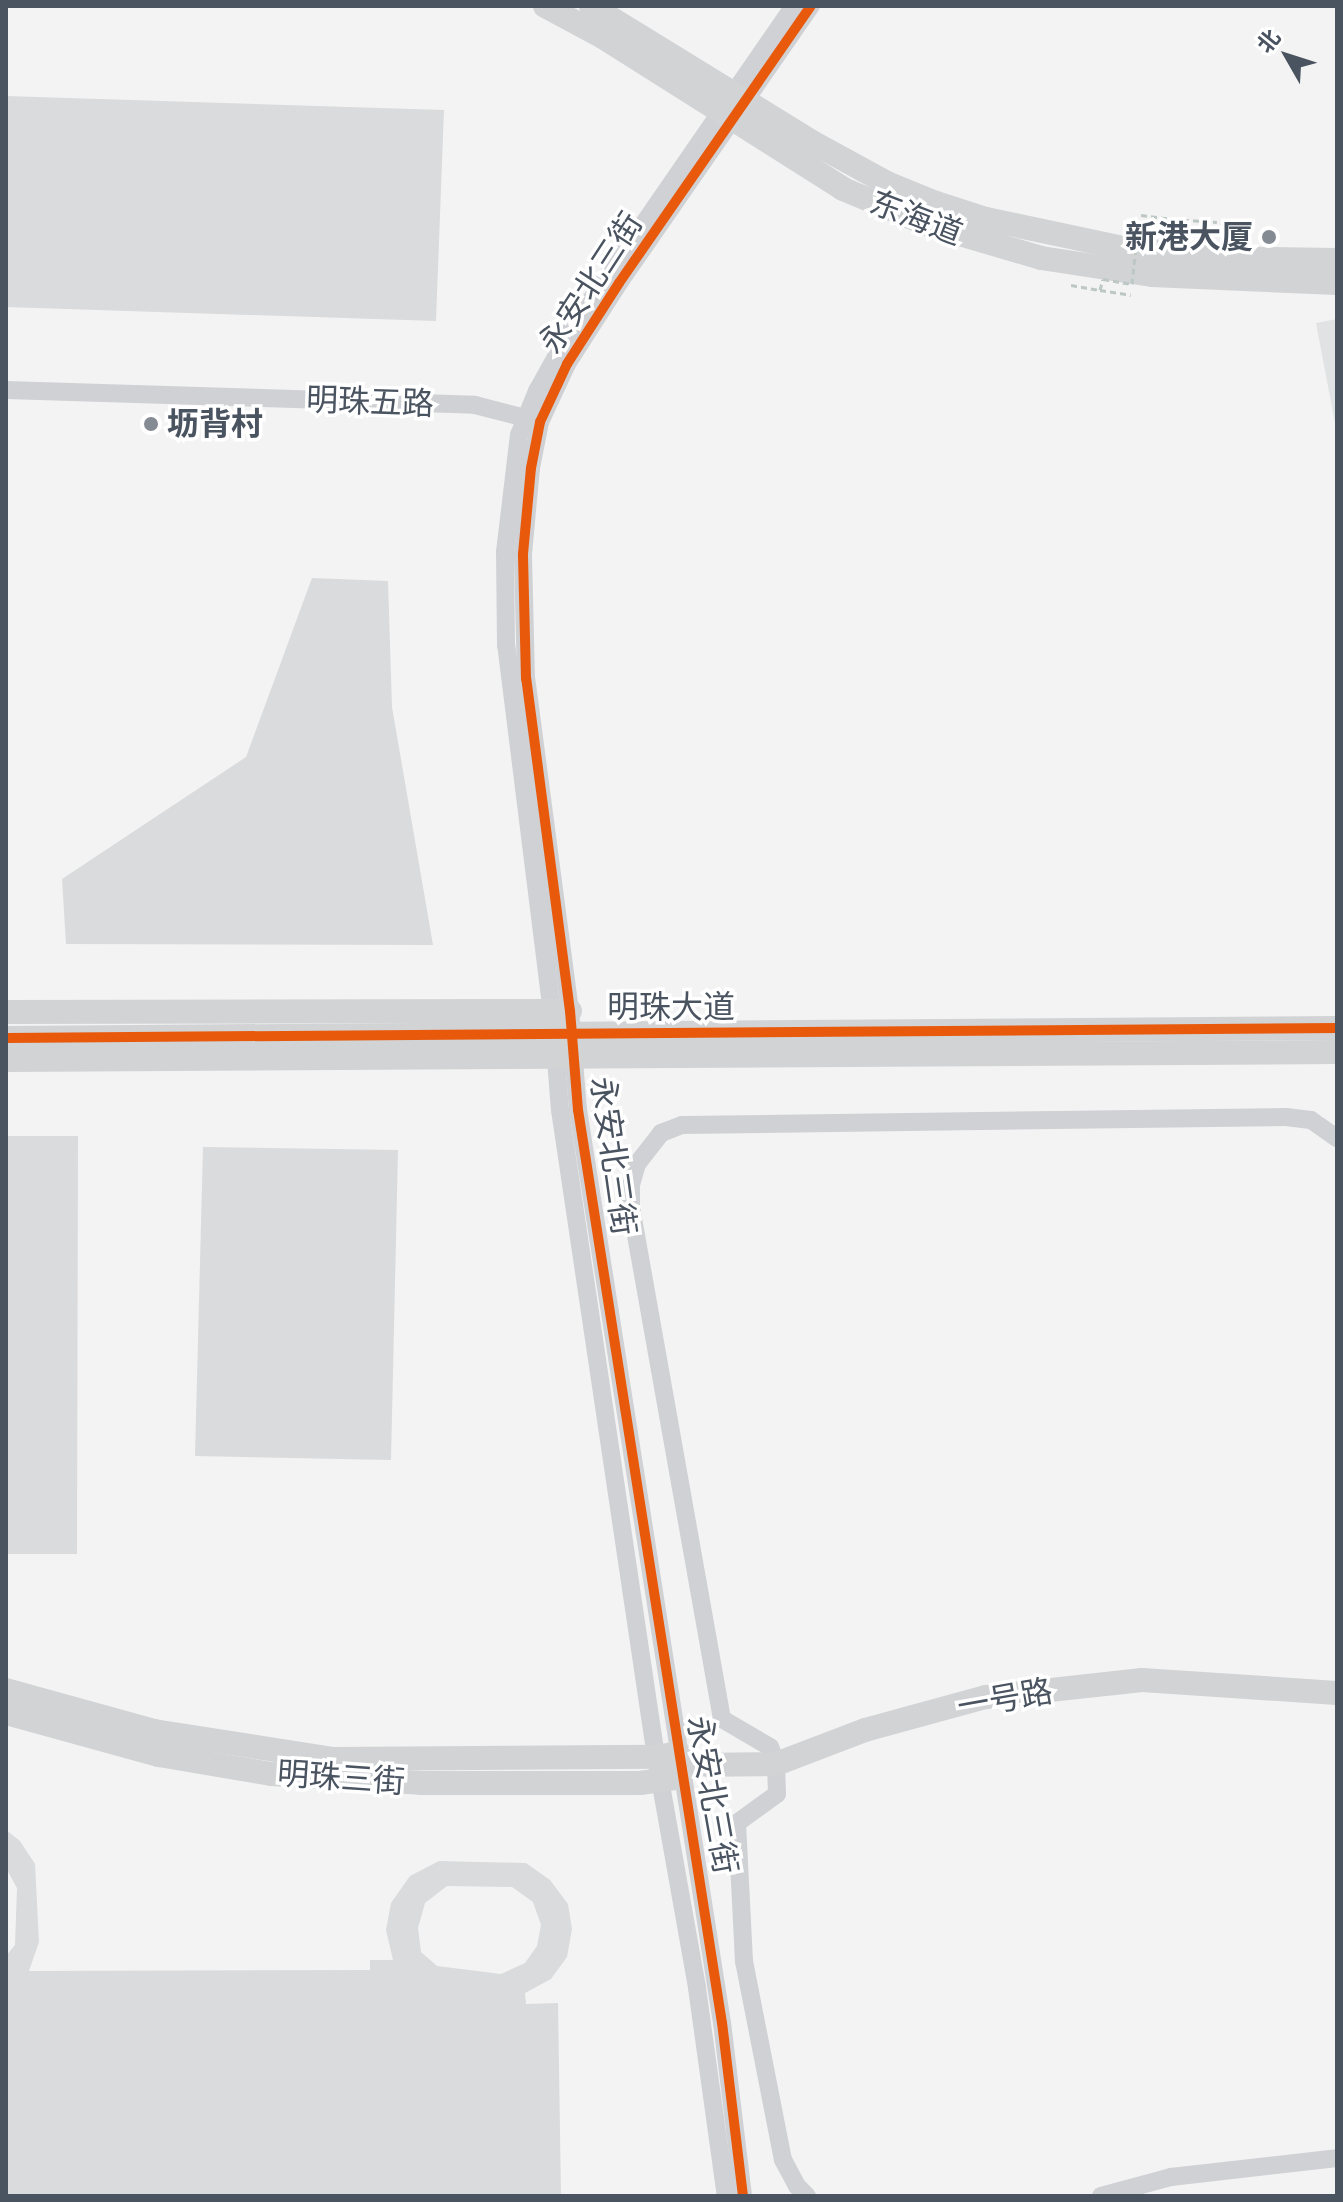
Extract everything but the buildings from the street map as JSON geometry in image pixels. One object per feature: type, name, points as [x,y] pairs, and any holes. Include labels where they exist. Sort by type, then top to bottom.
[{"type":"street","name":"东海道","points":[[545,6],[732,106],[887,183],[986,219],[1171,254],[1257,260],[1337,260]]},
{"type":"street","name":"东海道","points":[[591,6],[865,200],[976,241],[1041,258],[1152,275],[1255,282],[1337,283]]},
{"type":"street","name":"永安北三街","points":[[732,106],[794,6]]},
{"type":"street","name":"永安北三街","points":[[743,2196],[722,2023],[672,1767],[560,1110],[557,1068],[561,1011],[526,679],[523,622],[525,516],[532,419],[573,326],[732,106],[811,6]]},
{"type":"street","name":"明珠五路","points":[[6,390],[475,405],[532,419]]},
{"type":"street","name":"永安北三街","points":[[561,1011],[573,1048],[578,1110],[672,1767],[697,1988],[726,2196]]},
{"type":"street","points":[[6,1012],[561,1011]]},
{"type":"street","name":"明珠大道","points":[[6,1038],[1337,1028]]},
{"type":"street","name":"明珠大道","points":[[557,1068],[573,1048]]},
{"type":"street","name":"明珠大道","points":[[6,1060],[1337,1052]]},
{"type":"street","points":[[6,1068],[557,1068]]},
{"type":"street","points":[[807,2196],[783,2160],[744,1961],[737,1823],[777,1794],[776,1764],[770,1747],[722,1719],[631,1207],[634,1175],[647,1147],[661,1133],[682,1125],[1286,1117],[1311,1120],[1337,1138]]},
{"type":"street","name":"一号路","points":[[672,1767],[776,1764],[865,1730],[986,1697],[1142,1680],[1337,1693]]},
{"type":"street","name":"明珠三街","points":[[6,1690],[154,1731],[332,1759],[672,1767]]},
{"type":"street","name":"明珠三街","points":[[6,1713],[159,1755],[271,1774],[421,1783],[672,1767]]},
{"type":"street","points":[[1101,2196],[1171,2177],[1337,2158]]},
{"type":"path","points":[[1141,215],[1217,222]]},
{"type":"path","points":[[1100,290],[1103,279],[1132,284],[1138,228],[1171,232],[1173,219]]},
{"type":"path","points":[[1071,285],[1131,295]]},
{"type":"shaded area","points":[[1337,319],[1337,434],[1316,323]]},
{"type":"cycle path","points":[[743,2196],[722,2023],[578,1110],[570,1011],[526,679],[523,554],[531,468],[540,422],[567,364],[619,283],[811,6]]},
{"type":"cycle path","points":[[6,1038],[1337,1028]]},
{"type":"place","name":"新港大厦","points":[[1269,237]]},
{"type":"place","name":"坜背村","points":[[151,424]]}]
